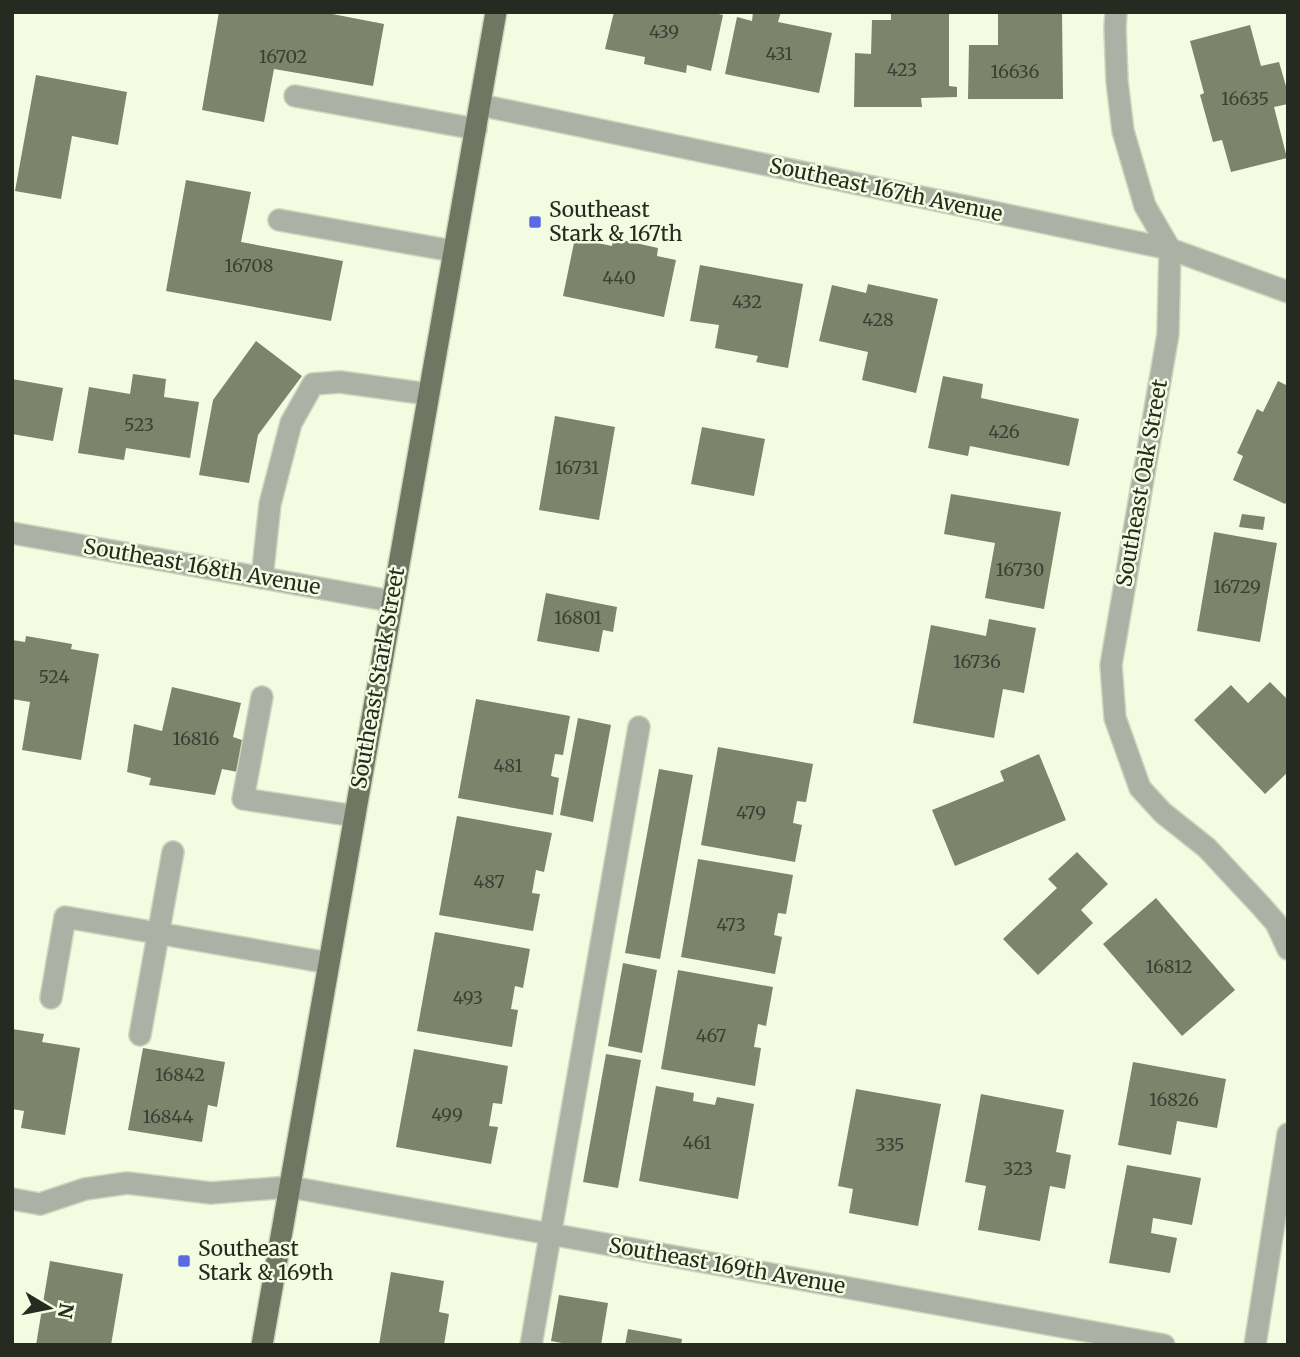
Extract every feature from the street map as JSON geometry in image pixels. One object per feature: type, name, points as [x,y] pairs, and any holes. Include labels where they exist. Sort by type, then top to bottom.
[{"type":"main road","name":"Southeast Stark Street","points":[[262,1345],[496,12]]},
{"type":"street","points":[[1116,12],[1117,81],[1123,131],[1145,206],[1170,249]]},
{"type":"street","points":[[295,96],[476,129]]},
{"type":"street","name":"Southeast 167th Avenue","points":[[480,105],[1170,249],[1288,292]]},
{"type":"street","points":[[279,220],[453,251]]},
{"type":"street","name":"Southeast Oak Street","points":[[1170,249],[1168,334],[1111,665],[1115,718],[1140,788],[1163,813],[1207,848],[1285,936]]},
{"type":"street","points":[[262,578],[270,504],[277,477],[292,423],[313,384],[340,382],[428,394]]},
{"type":"street","name":"Southeast 168th Avenue","points":[[12,533],[391,601]]},
{"type":"street","points":[[262,697],[243,799],[355,816]]},
{"type":"street","points":[[531,1345],[639,727]]},
{"type":"street","points":[[140,1035],[173,852]]},
{"type":"street","points":[[51,998],[65,917],[329,963]]},
{"type":"street","points":[[1255,1345],[1288,1134]]},
{"type":"street","name":"Southeast 169th Avenue","points":[[12,1199],[40,1204],[85,1189],[127,1184],[211,1193],[290,1187],[1164,1345]]},
{"type":"building","points":[[219,12],[322,12],[384,24],[373,86],[274,69],[264,122],[202,110]]},
{"type":"building","points":[[614,12],[710,12],[723,15],[711,71],[687,65],[686,73],[644,64],[645,57],[605,49]]},
{"type":"building","points":[[753,12],[781,12],[778,22],[832,33],[819,93],[725,74],[737,17],[752,21]]},
{"type":"building","points":[[891,12],[949,12],[949,86],[957,87],[957,97],[921,98],[922,107],[854,107],[855,53],[871,54],[872,20],[891,20]]},
{"type":"building","points":[[998,12],[1062,12],[1063,99],[968,99],[969,45],[998,45]]},
{"type":"building","points":[[1250,25],[1261,66],[1279,62],[1288,93],[1288,104],[1274,107],[1287,158],[1231,172],[1222,140],[1213,142],[1200,95],[1204,93],[1190,41]]},
{"type":"building","points":[[36,75],[127,92],[118,145],[72,136],[61,199],[15,191]]},
{"type":"building","points":[[186,180],[251,192],[241,242],[343,261],[331,321],[166,291]]},
{"type":"building","points":[[575,238],[612,246],[613,238],[658,248],[657,256],[676,260],[664,317],[563,296]]},
{"type":"building","points":[[700,265],[803,284],[788,368],[756,362],[758,356],[715,348],[719,325],[690,321]]},
{"type":"building","points":[[868,284],[938,299],[916,393],[862,380],[868,352],[819,341],[832,285],[866,293]]},
{"type":"building","points":[[256,341],[302,376],[258,435],[249,483],[199,475],[213,400]]},
{"type":"building","points":[[133,374],[166,379],[164,397],[199,402],[190,458],[126,448],[124,460],[78,453],[89,387],[130,394]]},
{"type":"building","points":[[943,376],[983,384],[981,398],[1079,419],[1069,466],[970,446],[968,456],[928,448]]},
{"type":"building","points":[[12,379],[63,388],[53,441],[12,434]]},
{"type":"building","points":[[1278,381],[1288,386],[1288,499],[1285,504],[1233,480],[1243,456],[1237,453],[1257,409],[1263,412]]},
{"type":"building","points":[[555,416],[615,427],[599,520],[539,510]]},
{"type":"building","points":[[702,427],[765,439],[754,496],[691,484]]},
{"type":"building","points":[[951,494],[1061,512],[1044,609],[985,598],[995,543],[944,534]]},
{"type":"building","points":[[1242,514],[1265,517],[1263,530],[1239,527]]},
{"type":"building","points":[[1214,532],[1277,543],[1260,642],[1197,631]]},
{"type":"building","points":[[546,593],[617,607],[613,632],[603,630],[599,652],[537,641]]},
{"type":"building","points":[[989,619],[1036,628],[1024,693],[1003,689],[994,738],[913,723],[931,625],[986,636]]},
{"type":"building","points":[[26,636],[72,644],[71,649],[99,654],[81,760],[22,750],[30,702],[12,699],[12,640],[25,642]]},
{"type":"building","points":[[1270,682],[1288,700],[1288,772],[1265,794],[1194,720],[1231,685],[1248,703]]},
{"type":"building","points":[[172,687],[241,703],[233,737],[245,741],[238,772],[222,769],[215,795],[149,785],[151,778],[127,772],[134,724],[162,731]]},
{"type":"building","points":[[476,699],[570,716],[563,755],[555,754],[551,776],[559,778],[553,815],[458,798]]},
{"type":"building","points":[[578,718],[611,725],[593,822],[560,815]]},
{"type":"building","points":[[718,747],[813,764],[806,802],[797,801],[793,823],[802,825],[795,862],[701,845]]},
{"type":"building","points":[[1039,754],[1066,820],[955,866],[932,810],[1004,781],[1000,771]]},
{"type":"building","points":[[659,769],[693,775],[660,959],[625,953]]},
{"type":"building","points":[[457,816],[552,833],[544,872],[536,870],[532,893],[540,894],[533,931],[439,915]]},
{"type":"building","points":[[1077,852],[1108,884],[1081,910],[1093,923],[1038,975],[1003,939],[1057,888],[1048,879]]},
{"type":"building","points":[[698,859],[793,875],[786,914],[778,913],[774,935],[782,937],[775,974],[681,957]]},
{"type":"building","points":[[1156,898],[1235,990],[1182,1036],[1103,944]]},
{"type":"building","points":[[435,932],[530,949],[523,988],[515,986],[511,1009],[518,1010],[512,1047],[417,1031]]},
{"type":"building","points":[[623,963],[657,970],[642,1053],[608,1046]]},
{"type":"building","points":[[678,970],[773,987],[766,1026],[758,1024],[754,1047],[761,1048],[755,1086],[661,1069]]},
{"type":"building","points":[[12,1029],[44,1034],[42,1042],[80,1048],[65,1135],[21,1128],[24,1111],[12,1109]]},
{"type":"building","points":[[143,1048],[225,1062],[217,1107],[208,1105],[202,1142],[128,1130]]},
{"type":"building","points":[[414,1049],[508,1066],[502,1104],[493,1103],[489,1126],[498,1127],[491,1164],[396,1147]]},
{"type":"building","points":[[606,1054],[641,1060],[618,1188],[583,1182]]},
{"type":"building","points":[[1133,1062],[1226,1079],[1217,1128],[1177,1121],[1171,1155],[1118,1145]]},
{"type":"building","points":[[656,1086],[694,1093],[693,1101],[715,1105],[717,1097],[754,1104],[738,1199],[639,1181]]},
{"type":"building","points":[[856,1089],[941,1104],[918,1226],[849,1213],[853,1189],[838,1186]]},
{"type":"building","points":[[981,1094],[1064,1110],[1056,1152],[1071,1155],[1065,1189],[1050,1186],[1040,1241],[978,1230],[986,1186],[965,1182]]},
{"type":"building","points":[[1127,1165],[1201,1178],[1192,1225],[1153,1218],[1151,1233],[1177,1238],[1170,1273],[1109,1263]]},
{"type":"building","points":[[50,1261],[123,1274],[111,1345],[36,1345]]},
{"type":"building","points":[[391,1272],[444,1281],[439,1312],[449,1314],[444,1345],[379,1345]]},
{"type":"building","points":[[559,1295],[608,1303],[601,1345],[573,1345],[551,1341]]},
{"type":"building","points":[[628,1329],[682,1339],[681,1345],[625,1345]]},
{"type":"place","name":"Southeast Stark & 167th","points":[[535,222]]},
{"type":"place","name":"Southeast Stark & 169th","points":[[184,1261]]}]
